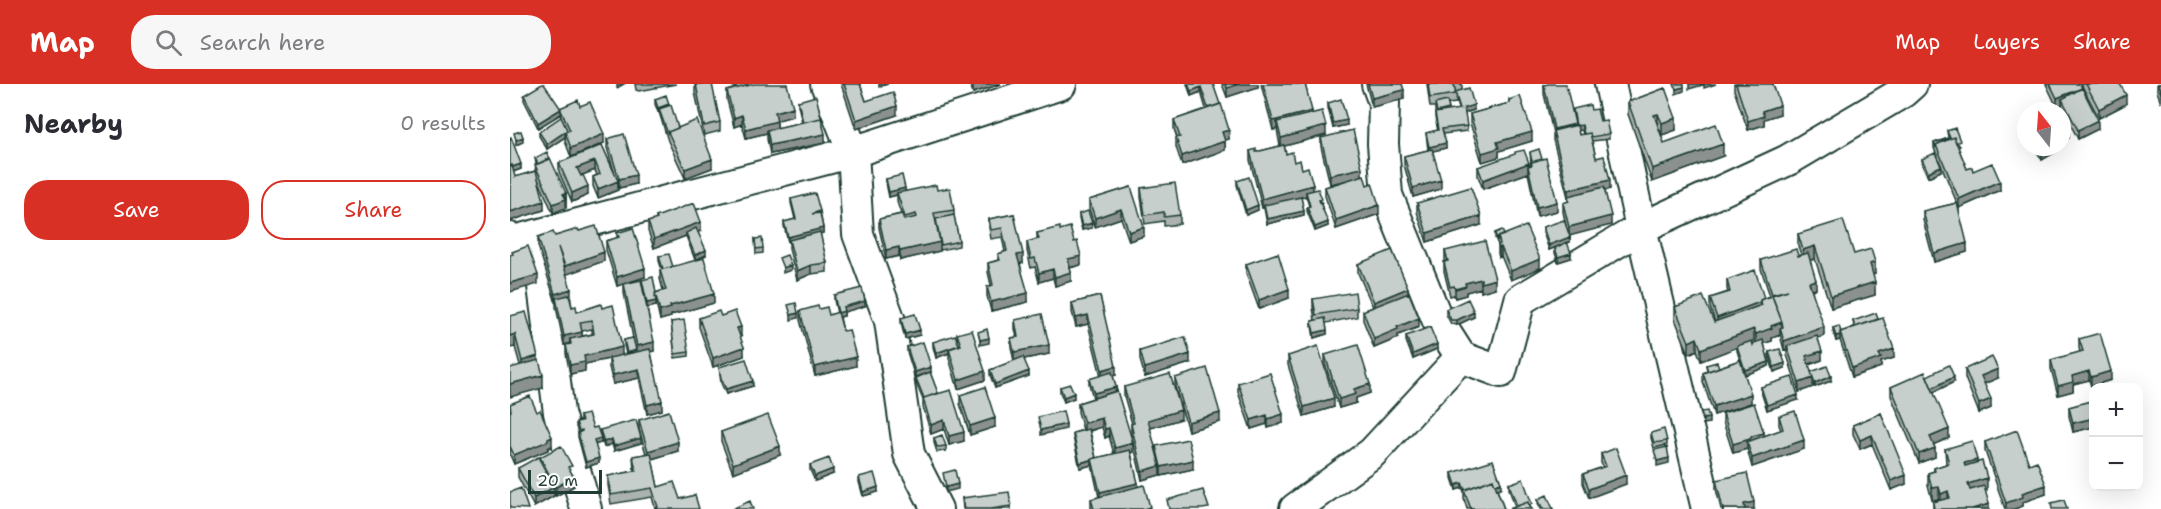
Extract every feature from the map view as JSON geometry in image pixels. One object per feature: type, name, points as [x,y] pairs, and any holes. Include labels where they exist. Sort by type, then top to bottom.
[{"type":"street","points":[[826,84],[853,152],[858,234],[890,321],[909,454],[937,509]]},
{"type":"street","points":[[511,240],[853,152],[1061,84]]},
{"type":"street","points":[[1377,84],[1384,103],[1383,144],[1387,195],[1438,321],[1461,357],[1501,372],[1520,300],[1641,228],[1788,160],[1903,92],[1912,84]]},
{"type":"street","points":[[1610,84],[1641,228],[1707,509]]},
{"type":"street","points":[[511,240],[534,250],[543,286],[559,413],[586,509]]},
{"type":"street","points":[[1295,509],[1372,453],[1461,357]]},
{"type":"building","points":[[542,84],[561,109],[538,123],[524,95]]},
{"type":"building","points":[[696,84],[712,84],[720,122],[704,126]]},
{"type":"building","points":[[754,84],[787,84],[793,107],[775,112],[777,121],[746,129],[742,115],[734,118],[727,91]]},
{"type":"building","points":[[844,84],[860,84],[866,101],[893,92],[897,106],[856,120]]},
{"type":"building","points":[[1188,84],[1213,84],[1220,104],[1208,108],[1201,87],[1191,91]]},
{"type":"building","points":[[1225,84],[1239,84],[1227,88]]},
{"type":"building","points":[[1263,84],[1305,84],[1312,111],[1273,121]]},
{"type":"building","points":[[1368,84],[1402,84],[1404,90],[1372,98]]},
{"type":"building","points":[[1428,84],[1454,84],[1456,94],[1430,98]]},
{"type":"building","points":[[1566,84],[1575,124],[1554,129],[1544,85]]},
{"type":"building","points":[[1674,84],[1684,84],[1684,87],[1676,89]]},
{"type":"building","points":[[1736,84],[1773,84],[1780,105],[1762,111],[1764,116],[1748,121]]},
{"type":"building","points":[[2050,84],[2080,84],[2082,88],[2057,98]]},
{"type":"building","points":[[2086,84],[2120,84],[2126,95],[2099,109]]},
{"type":"building","points":[[1469,88],[1474,105],[1464,108],[1467,126],[1442,129],[1446,143],[1429,147],[1426,133],[1438,130],[1435,113],[1460,109],[1455,92]]},
{"type":"building","points":[[1665,88],[1676,118],[1662,123],[1658,114],[1654,115],[1664,143],[1716,124],[1723,144],[1652,169],[1628,102]]},
{"type":"building","points":[[2082,88],[2098,120],[2078,130],[2071,116],[2071,102],[2064,102],[2062,99]]},
{"type":"building","points":[[666,95],[669,104],[658,108],[655,99]]},
{"type":"building","points":[[816,96],[822,121],[821,118],[803,122],[798,101]]},
{"type":"building","points":[[1520,96],[1532,132],[1497,142],[1499,148],[1482,153],[1470,114],[1510,103],[1509,100]]},
{"type":"building","points":[[1341,99],[1347,120],[1333,123],[1328,103]]},
{"type":"building","points":[[578,100],[580,106],[590,102],[604,134],[571,148],[565,132],[570,130],[560,108]]},
{"type":"building","points":[[1447,101],[1449,109],[1437,112],[1435,104]]},
{"type":"building","points":[[1221,104],[1229,130],[1222,132],[1225,141],[1182,156],[1176,138],[1180,137],[1174,120]]},
{"type":"building","points":[[671,105],[678,128],[668,134],[659,109]]},
{"type":"building","points":[[1590,105],[1591,110],[1597,109],[1600,121],[1606,120],[1609,134],[1591,137],[1590,133],[1584,134],[1582,125],[1576,126],[1573,109]]},
{"type":"building","points":[[1322,111],[1326,126],[1281,138],[1277,122]]},
{"type":"building","points":[[561,117],[567,130],[547,144],[539,132]]},
{"type":"building","points":[[821,118],[825,134],[770,145],[767,130]]},
{"type":"building","points":[[697,120],[712,159],[685,169],[668,132]]},
{"type":"building","points":[[1577,125],[1579,135],[1590,133],[1596,158],[1604,156],[1610,180],[1568,190],[1553,131]]},
{"type":"building","points":[[1955,128],[1960,141],[1956,143],[1954,137],[1936,145],[1936,148],[1934,143],[1950,138],[1947,131]]},
{"type":"building","points":[[1353,130],[1362,168],[1330,175],[1321,138]]},
{"type":"building","points":[[521,131],[523,137],[516,140],[514,133]]},
{"type":"building","points":[[624,134],[636,175],[619,179],[607,139]]},
{"type":"building","points":[[510,137],[521,164],[512,167],[510,166]]},
{"type":"building","points":[[1954,137],[1967,169],[1972,167],[1973,171],[1992,163],[2000,181],[1959,199],[1936,145]]},
{"type":"building","points":[[602,145],[618,181],[598,189],[593,177],[600,174],[595,161],[577,168],[588,186],[572,193],[559,163]]},
{"type":"building","points":[[1284,145],[1286,154],[1292,152],[1294,162],[1300,160],[1302,169],[1308,167],[1313,185],[1262,199],[1250,151],[1256,149],[1256,152]]},
{"type":"building","points":[[1432,149],[1441,180],[1413,188],[1404,156]]},
{"type":"building","points":[[1539,149],[1542,159],[1532,162],[1530,152]]},
{"type":"building","points":[[1524,150],[1529,163],[1483,180],[1478,167]]},
{"type":"building","points":[[547,152],[550,159],[538,164],[535,158]]},
{"type":"building","points":[[1935,153],[1941,166],[1928,172],[1922,159]]},
{"type":"building","points":[[550,158],[566,193],[563,194],[566,199],[553,204],[535,165]]},
{"type":"building","points":[[1546,158],[1557,202],[1537,207],[1528,166],[1532,165],[1531,162]]},
{"type":"building","points":[[512,165],[515,177],[536,171],[544,201],[510,212],[510,166]]},
{"type":"building","points":[[902,175],[905,188],[889,192],[886,179]]},
{"type":"building","points":[[1364,175],[1367,185],[1372,183],[1379,205],[1336,220],[1325,187]]},
{"type":"building","points":[[1249,177],[1258,205],[1246,210],[1237,181]]},
{"type":"building","points":[[1175,183],[1180,215],[1164,217],[1164,212],[1145,215],[1141,188]]},
{"type":"building","points":[[936,185],[937,190],[950,188],[954,210],[934,213],[940,242],[900,251],[899,247],[886,250],[879,219],[902,214],[904,220],[917,217],[916,214],[905,217],[897,193]]},
{"type":"building","points":[[1131,187],[1144,227],[1129,232],[1121,209],[1095,218],[1089,200]]},
{"type":"building","points":[[1471,187],[1481,216],[1427,233],[1417,203]]},
{"type":"building","points":[[1604,187],[1611,216],[1569,227],[1563,203],[1569,201],[1568,196]]},
{"type":"building","points":[[1318,189],[1322,199],[1319,200],[1328,222],[1315,227],[1307,207],[1310,206],[1306,192]]},
{"type":"building","points":[[815,193],[820,211],[812,214],[820,213],[823,228],[788,237],[784,222],[796,219],[791,199]]},
{"type":"building","points":[[1301,197],[1304,211],[1267,219],[1264,205]]},
{"type":"building","points":[[694,203],[701,222],[654,239],[648,222]]},
{"type":"building","points":[[1957,203],[1967,243],[1934,253],[1923,211]]},
{"type":"building","points":[[1088,211],[1092,223],[1082,226],[1079,214]]},
{"type":"building","points":[[1014,214],[1023,254],[1017,255],[1028,293],[991,302],[987,287],[993,285],[988,263],[1000,260],[998,254],[1007,251],[1002,228],[991,230],[989,219]]},
{"type":"building","points":[[954,215],[959,241],[941,245],[936,219]]},
{"type":"building","points":[[1564,220],[1570,237],[1549,245],[1543,227]]},
{"type":"building","points":[[1843,220],[1854,254],[1871,249],[1875,262],[1870,264],[1875,282],[1831,296],[1815,246],[1803,250],[1798,234]]},
{"type":"building","points":[[596,226],[604,252],[565,266],[558,247],[571,289],[555,294],[538,237],[553,232],[555,236]]},
{"type":"building","points":[[1526,226],[1540,259],[1511,271],[1501,247],[1499,248],[1498,237]]},
{"type":"building","points":[[1060,227],[1060,230],[1070,227],[1081,256],[1068,259],[1071,272],[1055,277],[1053,269],[1039,273],[1035,258],[1031,259],[1027,242],[1039,239],[1037,233]]},
{"type":"building","points":[[633,228],[645,268],[617,277],[606,241],[619,237],[617,233]]},
{"type":"building","points":[[696,228],[706,250],[695,255],[686,233]]},
{"type":"building","points":[[1502,230],[1504,235],[1498,237],[1497,240],[1495,233]]},
{"type":"building","points":[[820,232],[827,263],[811,265],[797,271],[789,240]]},
{"type":"building","points":[[762,238],[763,248],[756,249],[755,239]]},
{"type":"building","points":[[1485,241],[1495,279],[1481,283],[1481,279],[1465,283],[1466,286],[1455,289],[1454,286],[1450,287],[1444,262],[1448,261],[1445,251]]},
{"type":"building","points":[[1567,242],[1571,253],[1558,257],[1555,248]]},
{"type":"building","points":[[528,246],[538,275],[510,283],[510,255]]},
{"type":"building","points":[[1796,249],[1798,256],[1808,253],[1816,280],[1809,282],[1824,327],[1784,341],[1780,328],[1783,327],[1782,322],[1772,295],[1788,290],[1772,294],[1761,260]]},
{"type":"building","points":[[1392,250],[1408,288],[1374,302],[1358,264]]},
{"type":"building","points":[[1278,253],[1289,289],[1259,300],[1246,264]]},
{"type":"building","points":[[669,254],[673,267],[663,269],[659,256]]},
{"type":"building","points":[[787,255],[791,265],[783,268],[779,258]]},
{"type":"building","points":[[704,258],[714,294],[660,311],[655,293],[666,290],[660,270]]},
{"type":"building","points":[[1755,270],[1764,298],[1760,302],[1717,318],[1710,298],[1730,292],[1727,280]]},
{"type":"building","points":[[653,277],[656,301],[647,303],[642,280]]},
{"type":"building","points":[[641,280],[654,342],[637,346],[624,284]]},
{"type":"building","points":[[862,288],[865,301],[843,307],[844,311],[838,313],[834,295]]},
{"type":"building","points":[[1355,292],[1357,308],[1316,315],[1313,299]]},
{"type":"building","points":[[1409,293],[1419,318],[1374,339],[1363,311]]},
{"type":"building","points":[[569,295],[572,307],[576,306],[577,312],[601,304],[602,308],[613,305],[622,347],[584,356],[585,362],[570,365],[566,345],[571,344],[570,339],[594,334],[592,320],[580,322],[582,332],[564,336],[556,298]]},
{"type":"building","points":[[1100,296],[1116,366],[1102,370],[1088,315],[1076,318],[1072,303]]},
{"type":"building","points":[[1703,296],[1714,322],[1762,305],[1760,300],[1772,296],[1782,322],[1756,334],[1754,329],[1701,349],[1697,338],[1689,342],[1675,307]]},
{"type":"building","points":[[1468,299],[1474,312],[1457,320],[1451,320],[1446,309]]},
{"type":"building","points":[[796,303],[798,313],[791,315],[788,305]]},
{"type":"building","points":[[818,306],[819,309],[827,307],[829,315],[838,312],[843,331],[849,330],[856,357],[815,367],[800,311]]},
{"type":"building","points":[[719,311],[721,316],[735,311],[741,327],[737,328],[744,347],[713,358],[699,318]]},
{"type":"building","points":[[526,312],[538,356],[522,361],[515,334],[510,336],[510,316]]},
{"type":"building","points":[[1876,313],[1878,319],[1855,327],[1853,321]]},
{"type":"building","points":[[915,314],[920,330],[905,334],[901,318]]},
{"type":"building","points":[[1042,314],[1049,345],[1014,352],[1011,338],[1018,337],[1015,320]]},
{"type":"building","points":[[1325,318],[1327,330],[1314,333],[1312,321]]},
{"type":"building","points":[[1883,318],[1894,349],[1879,354],[1881,358],[1852,368],[1840,332]]},
{"type":"building","points":[[684,320],[689,352],[675,354],[671,322]]},
{"type":"building","points":[[1839,326],[1841,332],[1836,336],[1833,328]]},
{"type":"building","points":[[1430,327],[1437,344],[1413,354],[1406,336]]},
{"type":"building","points":[[987,329],[989,338],[980,340],[978,332]]},
{"type":"building","points":[[972,330],[985,371],[958,380],[949,349],[961,345],[957,334]]},
{"type":"building","points":[[2100,333],[2111,371],[2091,377],[2089,371],[2072,376],[2073,382],[2058,386],[2051,360],[2083,351],[2079,339]]},
{"type":"building","points":[[955,335],[959,345],[936,353],[933,342]]},
{"type":"building","points":[[1817,336],[1822,351],[1806,356],[1813,378],[1799,383],[1787,346]]},
{"type":"building","points":[[1185,337],[1190,354],[1145,368],[1140,351]]},
{"type":"building","points":[[633,338],[636,350],[627,353],[624,340]]},
{"type":"building","points":[[1763,340],[1769,362],[1745,370],[1737,346],[1752,341],[1753,345]]},
{"type":"building","points":[[923,342],[931,367],[915,372],[907,347]]},
{"type":"building","points":[[1358,345],[1370,384],[1354,389],[1356,394],[1339,399],[1325,355]]},
{"type":"building","points":[[1318,346],[1334,398],[1304,407],[1288,356]]},
{"type":"building","points":[[650,349],[662,401],[647,405],[639,369],[613,375],[609,358]]},
{"type":"building","points":[[1780,349],[1785,363],[1774,367],[1769,352]]},
{"type":"building","points":[[1023,357],[1029,371],[995,384],[990,370]]},
{"type":"building","points":[[1992,357],[1998,369],[1981,376],[1991,399],[1979,404],[1965,369]]},
{"type":"building","points":[[746,359],[753,381],[726,389],[719,367]]},
{"type":"building","points":[[539,360],[543,375],[510,384],[510,368]]},
{"type":"building","points":[[1740,360],[1751,394],[1714,406],[1703,373]]},
{"type":"building","points":[[1717,362],[1719,367],[1708,371],[1706,365]]},
{"type":"building","points":[[1949,365],[1954,377],[1932,388],[1927,376]]},
{"type":"building","points":[[1827,366],[1831,376],[1815,383],[1811,372]]},
{"type":"building","points":[[1207,368],[1220,413],[1188,422],[1175,378]]},
{"type":"building","points":[[930,372],[938,393],[924,398],[916,378]]},
{"type":"building","points":[[1112,372],[1116,387],[1094,393],[1089,379]]},
{"type":"building","points":[[1925,372],[1949,429],[1930,437],[1935,448],[1919,454],[1891,387]]},
{"type":"building","points":[[1270,373],[1283,414],[1268,419],[1267,415],[1251,420],[1238,383]]},
{"type":"building","points":[[1170,374],[1181,410],[1148,420],[1160,466],[1142,471],[1131,424],[1134,423],[1124,387]]},
{"type":"building","points":[[1792,377],[1798,395],[1767,405],[1761,387]]},
{"type":"building","points":[[1070,384],[1074,393],[1064,397],[1060,387]]},
{"type":"building","points":[[985,387],[995,418],[970,426],[960,395]]},
{"type":"building","points":[[951,390],[964,432],[949,436],[944,420],[931,425],[923,398]]},
{"type":"building","points":[[1117,391],[1133,443],[1115,448],[1109,428],[1105,429],[1102,418],[1084,423],[1078,403]]},
{"type":"building","points":[[530,396],[537,412],[540,410],[552,437],[548,441],[514,455],[510,446],[510,404]]},
{"type":"building","points":[[2089,401],[2089,419],[2073,423],[2069,407]]},
{"type":"building","points":[[1754,403],[1764,433],[1733,444],[1723,413]]},
{"type":"building","points":[[669,411],[678,442],[648,451],[639,420]]},
{"type":"building","points":[[1063,411],[1066,424],[1041,430],[1038,417]]},
{"type":"building","points":[[1707,411],[1709,418],[1703,419],[1701,412]]},
{"type":"building","points":[[1795,411],[1804,440],[1752,458],[1747,442],[1783,429],[1779,416]]},
{"type":"building","points":[[1881,413],[1906,475],[1891,481],[1872,435],[1860,440],[1853,425]]},
{"type":"building","points":[[588,414],[593,428],[597,427],[601,438],[594,440],[599,458],[586,462],[578,433],[582,430],[579,431],[576,422],[582,421],[580,416]]},
{"type":"building","points":[[768,415],[780,446],[733,464],[721,432]]},
{"type":"building","points":[[636,420],[641,438],[614,446],[612,439],[604,442],[600,430]]},
{"type":"building","points":[[1089,429],[1096,458],[1080,463],[1073,433]]},
{"type":"building","points":[[1664,429],[1667,441],[1654,443],[1651,433]]},
{"type":"building","points":[[2017,430],[2029,464],[2037,461],[2046,485],[2022,493],[2023,497],[2006,503],[1985,442]]},
{"type":"building","points":[[942,435],[946,446],[937,447],[934,438]]},
{"type":"building","points":[[1188,439],[1193,460],[1161,467],[1156,446]]},
{"type":"building","points":[[1972,441],[1977,460],[1964,463],[1965,466],[1982,461],[1987,478],[1968,484],[1970,490],[1984,486],[1989,504],[1972,509],[1934,509],[1933,502],[1950,498],[1948,491],[1941,494],[1939,487],[1932,488],[1928,473],[1935,471],[1934,468],[1949,463],[1945,449]]},
{"type":"building","points":[[561,446],[572,466],[568,467],[574,477],[556,487],[540,457]]},
{"type":"building","points":[[1667,447],[1669,458],[1657,461],[1654,450]]},
{"type":"building","points":[[1616,448],[1626,475],[1589,489],[1583,474],[1606,466],[1601,454]]},
{"type":"building","points":[[1130,450],[1138,483],[1100,492],[1092,459]]},
{"type":"building","points":[[651,453],[658,487],[674,482],[680,499],[695,495],[699,509],[654,509],[658,507],[652,488],[611,495],[608,476],[636,471],[633,456]]},
{"type":"building","points":[[538,457],[554,487],[534,498],[518,468]]},
{"type":"building","points":[[829,458],[833,469],[815,476],[810,465]]},
{"type":"building","points":[[1493,460],[1501,483],[1495,485],[1493,479],[1465,490],[1462,483],[1456,485],[1452,473]]},
{"type":"building","points":[[955,470],[958,484],[946,487],[943,473]]},
{"type":"building","points":[[874,473],[878,487],[863,492],[859,477]]},
{"type":"building","points":[[1747,473],[1754,502],[1744,504],[1745,509],[1723,509],[1716,480]]},
{"type":"building","points":[[1493,479],[1504,509],[1471,509],[1464,490]]},
{"type":"building","points":[[1523,479],[1532,504],[1529,505],[1528,502],[1517,506],[1509,484]]},
{"type":"building","points":[[1144,485],[1150,507],[1094,509],[1091,499]]},
{"type":"building","points":[[521,488],[528,509],[510,508],[510,492]]},
{"type":"building","points":[[1203,490],[1209,508],[1169,509],[1167,500]]},
{"type":"building","points":[[1009,492],[1011,506],[964,509],[962,498]]},
{"type":"building","points":[[1547,495],[1553,509],[1543,509],[1538,499]]},
{"type":"building","points":[[2064,500],[2067,509],[2052,509],[2051,503]]},
{"type":"building","points":[[750,501],[753,509],[732,509]]},
{"type":"building","points":[[1528,502],[1531,509],[1509,509]]}]
